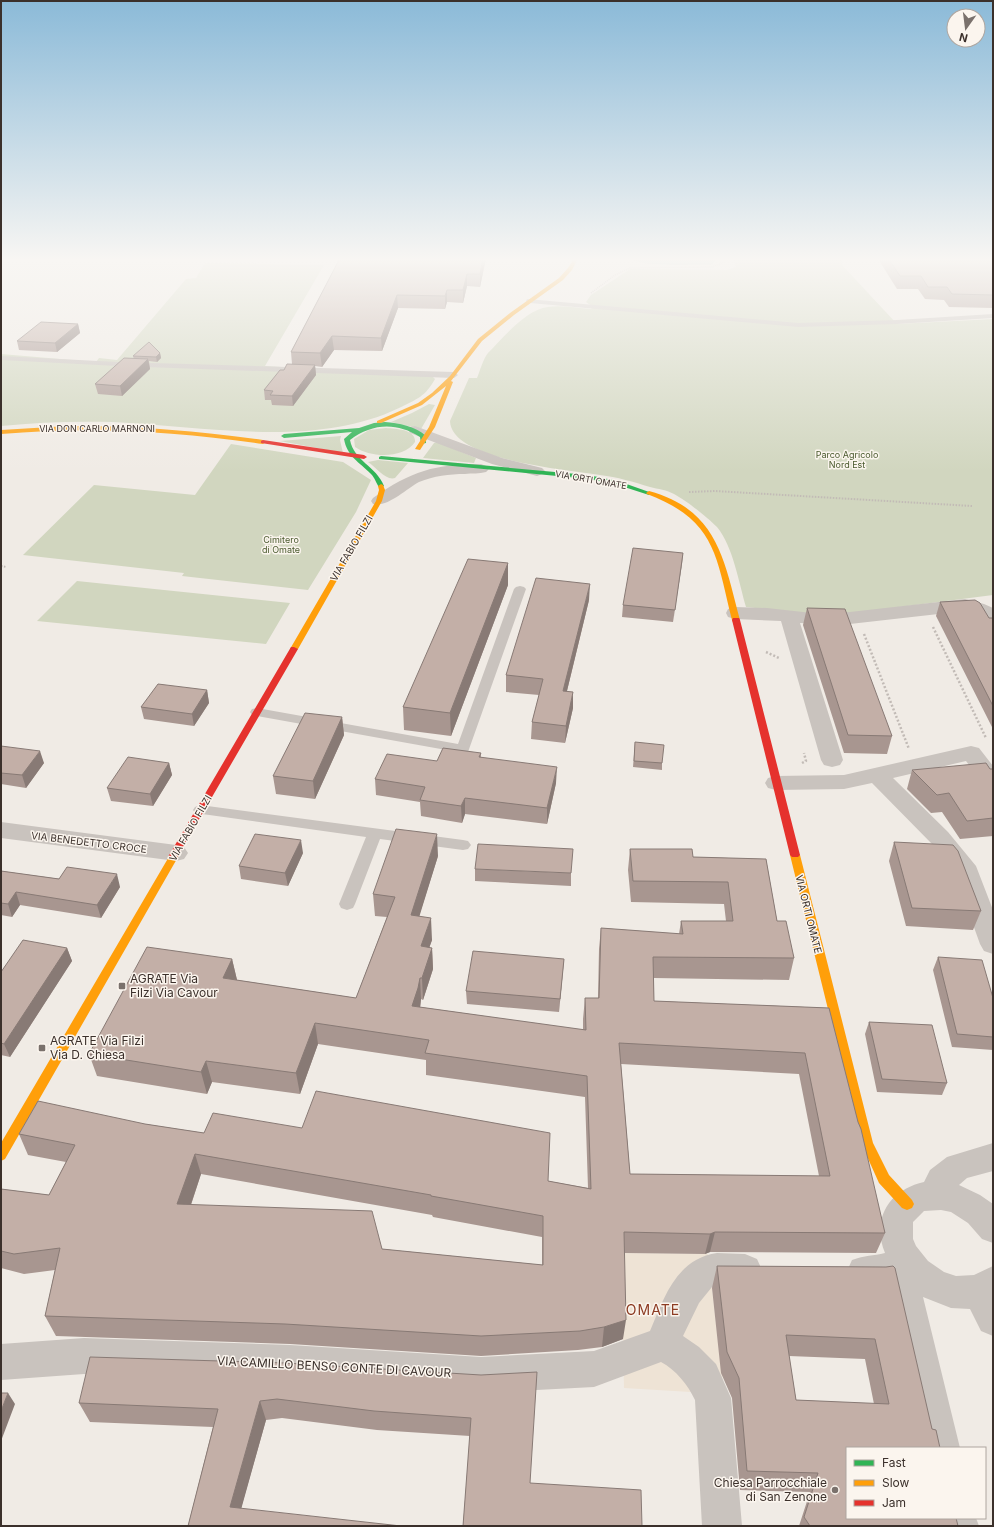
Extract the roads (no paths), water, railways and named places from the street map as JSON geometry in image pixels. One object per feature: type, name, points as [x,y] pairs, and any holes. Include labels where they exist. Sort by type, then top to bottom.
[{"type":"street","name":"VIA FABIO FILZI","points":[[362,429],[420,404],[453,376],[480,340],[494,329]]},
{"type":"street","name":"VIA FABIO FILZI","points":[[1,1155],[200,810],[383,498],[415,461],[422,439],[438,416],[441,404],[453,376]]},
{"type":"street","name":"VIA ORTI OMATE","points":[[438,416],[446,433],[466,449],[474,453]]},
{"type":"street","name":"VIA DON CARLO MARNONI","points":[[216,435],[287,436],[391,425],[404,426],[422,439]]},
{"type":"street","name":"VIA DON CARLO MARNONI","points":[[1,432],[63,427],[123,427],[216,435],[350,452],[381,458]]},
{"type":"street","points":[[350,452],[346,441],[348,437],[362,429]]},
{"type":"street","name":"VIA ORTI OMATE","points":[[422,439],[474,453],[507,464],[542,472]]},
{"type":"street","points":[[381,458],[406,455],[422,439]]},
{"type":"street","name":"VIA FABIO FILZI","points":[[350,452],[373,470],[378,477],[382,488],[383,498]]},
{"type":"street","name":"VIA ORTI OMATE","points":[[381,458],[542,472],[614,482],[661,497],[690,514],[712,537],[742,614],[867,1143],[884,1179],[920,1200]]},
{"type":"street","name":"VIA FABIO FILZI","points":[[383,498],[410,480],[434,472],[456,469],[496,469]]},
{"type":"street","points":[[742,614],[767,614],[812,619],[857,618],[965,605],[980,608],[989,613],[993,620]]},
{"type":"street","points":[[790,617],[832,760]]},
{"type":"street","points":[[783,783],[844,782],[878,776],[971,753],[993,781]]},
{"type":"street","points":[[878,776],[940,838],[964,866],[985,900],[993,944]]},
{"type":"street","name":"VIA BENEDETTO CROCE","points":[[1,830],[176,853]]},
{"type":"street","points":[[941,1447],[903,1282],[899,1247],[895,1230],[898,1216],[920,1200],[941,1180],[958,1167],[993,1157]]},
{"type":"street","points":[[920,1200],[951,1197],[962,1202],[991,1221]]},
{"type":"street","points":[[837,1270],[877,1271],[901,1265],[939,1288],[958,1293],[988,1297]]},
{"type":"street","points":[[722,1526],[713,1398],[703,1377],[687,1359],[662,1344],[689,1286],[699,1274],[710,1270],[773,1270]]},
{"type":"street","name":"VIA CAMILLO BENSO CONTE DI CAVOUR","points":[[1,1362],[92,1356],[290,1363],[481,1375],[594,1370],[662,1344]]},
{"type":"lane","points":[[1,358],[118,364],[453,376]]},
{"type":"lane","points":[[257,712],[464,749],[520,589]]},
{"type":"lane","points":[[200,810],[463,845]]},
{"type":"lane","points":[[347,904],[375,833]]},
{"type":"place","name":"AGRATE Via Filzi Via Cavour","points":[[122,986]]},
{"type":"place","name":"AGRATE Via Filzi Via D. Chiesa","points":[[42,1048]]},
{"type":"place","name":"Chiesa Parrocchiale di San Zenone","points":[[835,1490]]},
{"type":"district","name":"OMATE","points":[[653,1310]]},
{"type":"park label","name":"Parco Agricolo Nord Est","points":[[847,460]]},
{"type":"park label","name":"Cimitero di Omate","points":[[281,546]]}]
